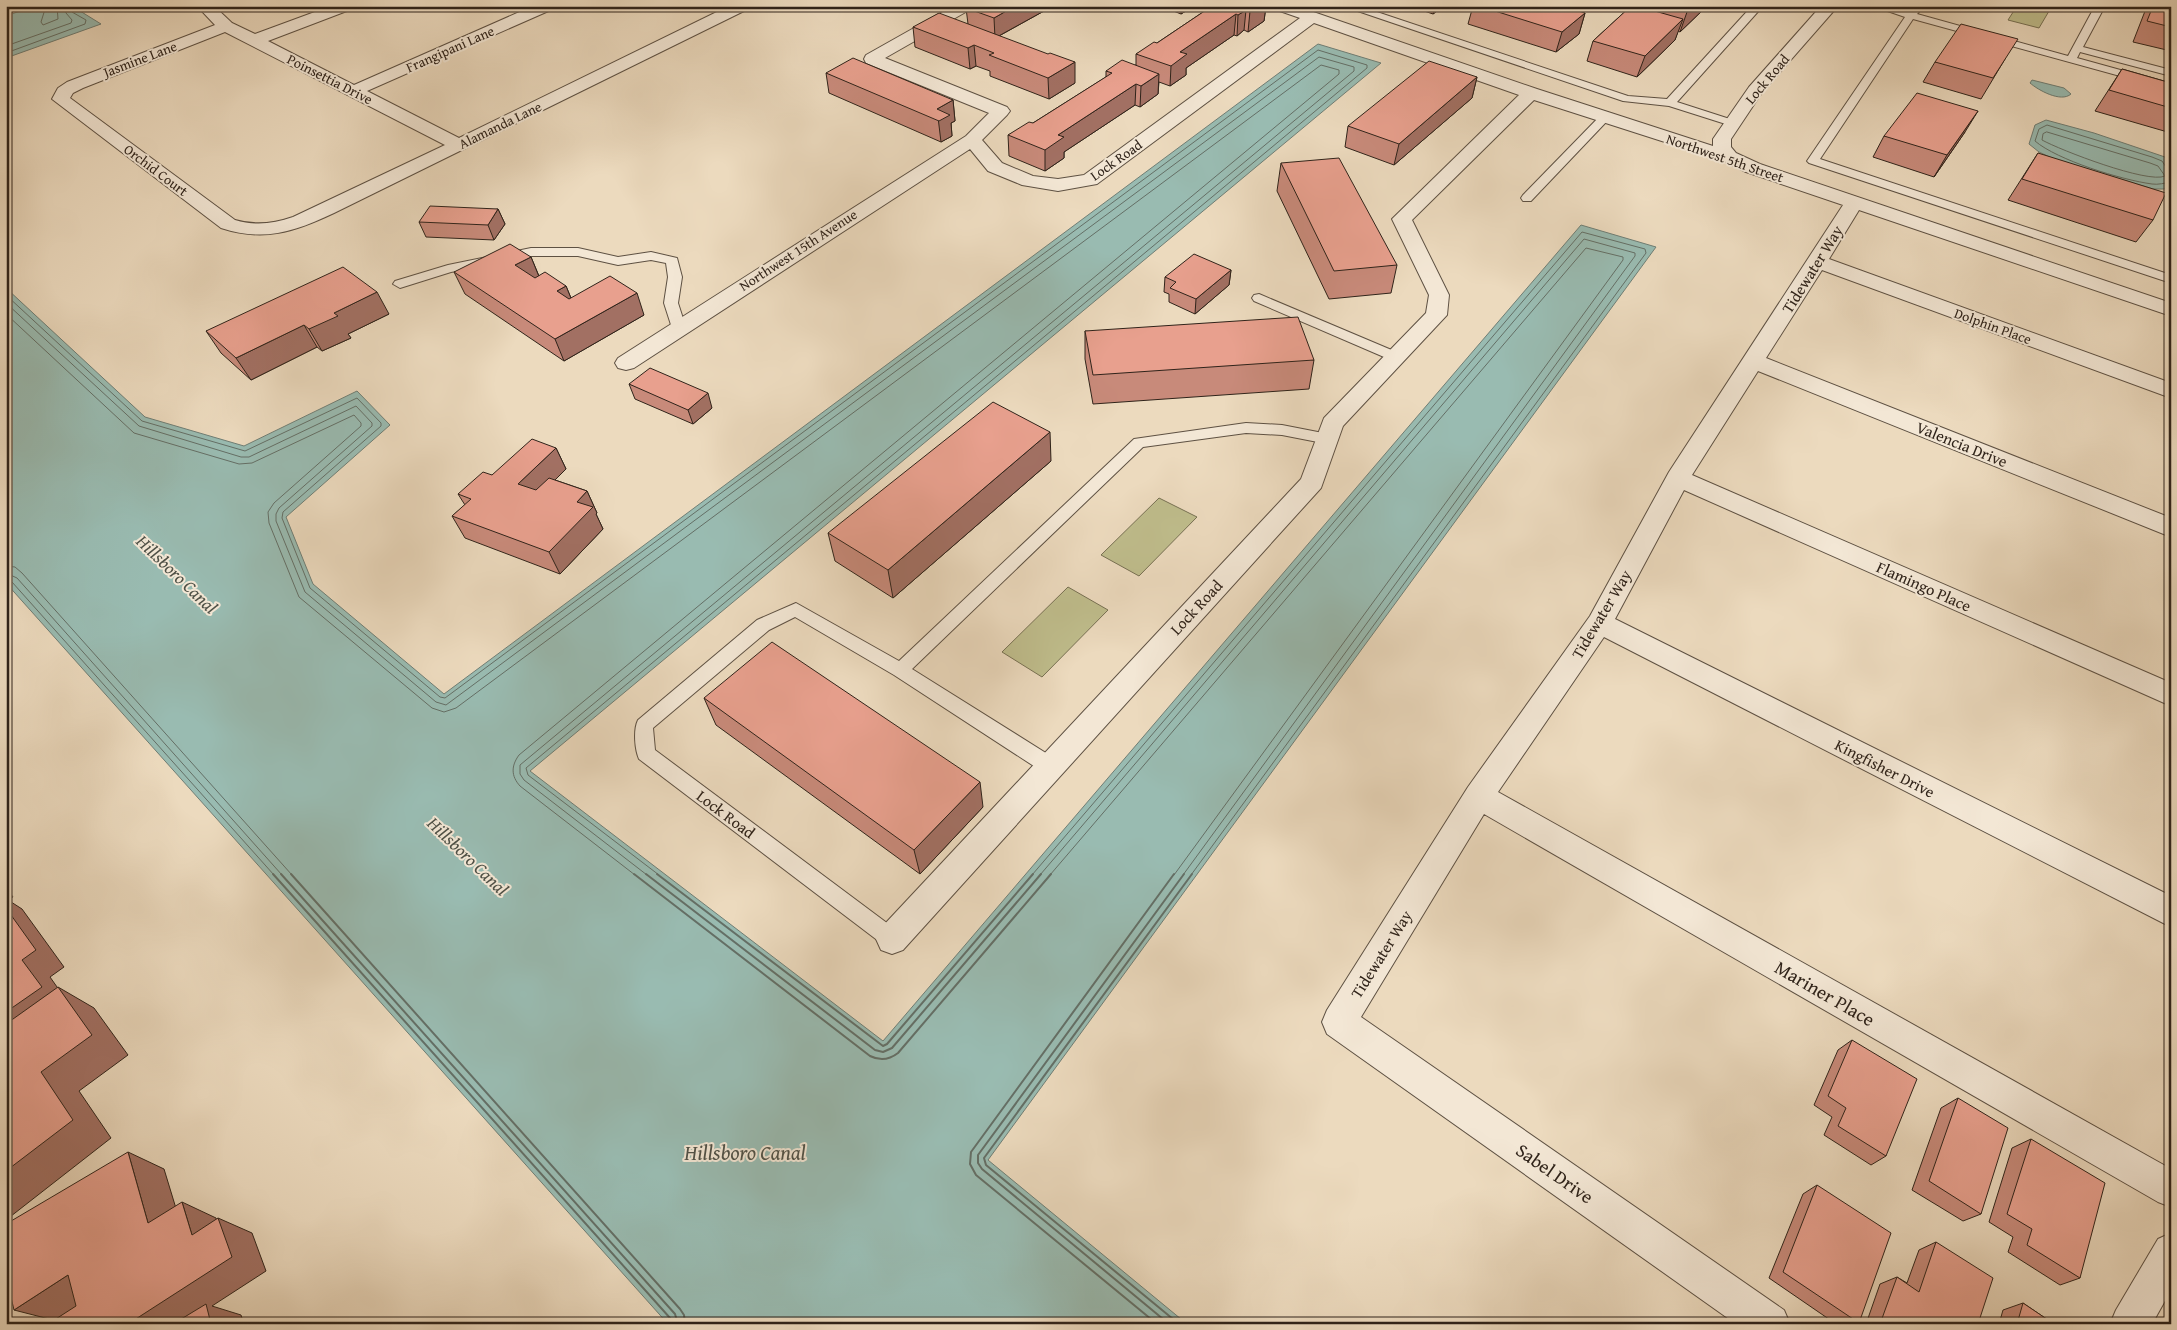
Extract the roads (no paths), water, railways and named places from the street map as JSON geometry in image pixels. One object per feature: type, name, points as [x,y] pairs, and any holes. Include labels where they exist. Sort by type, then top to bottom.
[{"type":"street","name":"Poinsettia Drive","points":[[205,6],[226,26],[459,145]]},
{"type":"street","points":[[255,40],[346,6]]},
{"type":"street","name":"Frangipani Lane","points":[[354,91],[546,6]]},
{"type":"street","name":"Alamanda Lane","points":[[254,230],[276,228],[302,220],[742,6]]},
{"type":"street","points":[[965,6],[872,59],[1001,111],[972,140]]},
{"type":"street","name":"Northwest 5th Street","points":[[1280,6],[1532,93],[1730,157],[1753,168],[2171,310]]},
{"type":"street","name":"Lock Road","points":[[1730,157],[1721,144],[1732,123],[1755,90],[1830,6]]},
{"type":"street","name":"Lock Road","points":[[972,140],[995,167],[1029,182],[1058,186],[1090,180],[1312,17]]},
{"type":"street","name":"Jasmine Lane","points":[[61,99],[63,93],[71,86],[226,26]]},
{"type":"street","name":"Lock Road","points":[[892,939],[1312,482],[1332,423],[1436,316],[1439,295],[1402,219],[1532,93]]},
{"type":"street","name":"Orchid Court","points":[[61,99],[228,224],[236,228],[254,230]]},
{"type":"street","name":"Northwest 15th Avenue","points":[[626,363],[972,140]]},
{"type":"street","name":"Tidewater Way","points":[[1340,1022],[1479,796],[1599,624],[1678,478],[1855,202]]},
{"type":"street","name":"Dolphin Place","points":[[1816,261],[2171,391]]},
{"type":"street","name":"Valencia Drive","points":[[1754,361],[2171,528]]},
{"type":"street","name":"Flamingo Place","points":[[1678,478],[2171,695]]},
{"type":"street","name":"Kingfisher Drive","points":[[1599,624],[2171,912]]},
{"type":"street","name":"Mariner Place","points":[[1479,796],[2171,1189]]},
{"type":"street","name":"Sabel Drive","points":[[1340,1022],[1770,1324]]},
{"type":"street","points":[[2130,1324],[2171,1252]]},
{"type":"lane","points":[[1348,6],[1627,99],[1670,104],[1732,123]]},
{"type":"lane","points":[[1670,104],[1758,6]]},
{"type":"lane","points":[[1878,6],[1915,11],[2070,60],[2171,87]]},
{"type":"lane","points":[[2070,60],[2100,6]]},
{"type":"lane","points":[[1915,11],[1813,160],[2171,279]]},
{"type":"lane","points":[[2077,48],[2171,73]]},
{"type":"lane","points":[[1528,198],[1605,117]]},
{"type":"lane","points":[[400,284],[448,270],[531,252],[578,252],[618,261],[651,256],[672,261],[675,278],[671,304],[679,328]]},
{"type":"lane","points":[[1259,298],[1396,357]]},
{"type":"lane","points":[[900,670],[1138,444],[1246,428],[1282,430],[1328,439]]},
{"type":"lane","name":"Lock Road","points":[[892,939],[646,754],[644,725],[763,625],[796,609],[900,670],[1050,766]]},
{"type":"water","points":[[34,6],[72,6],[101,24],[6,58],[6,16]]},
{"type":"water","name":"Hillsboro Canal","points":[[1318,44],[1381,63],[530,771],[883,1041],[1581,225],[1656,247],[988,1160],[1187,1324],[668,1324],[6,583],[6,288],[145,417],[244,446],[357,391],[390,425],[286,517],[313,584],[444,694]]},
{"type":"water","points":[[2032,80],[2064,88],[2071,94],[2062,97],[2050,95],[2030,83]]},
{"type":"water","points":[[2046,120],[2094,133],[2165,157],[2170,171],[2170,187],[2153,189],[2054,159],[2039,152],[2029,144],[2035,125]]}]
